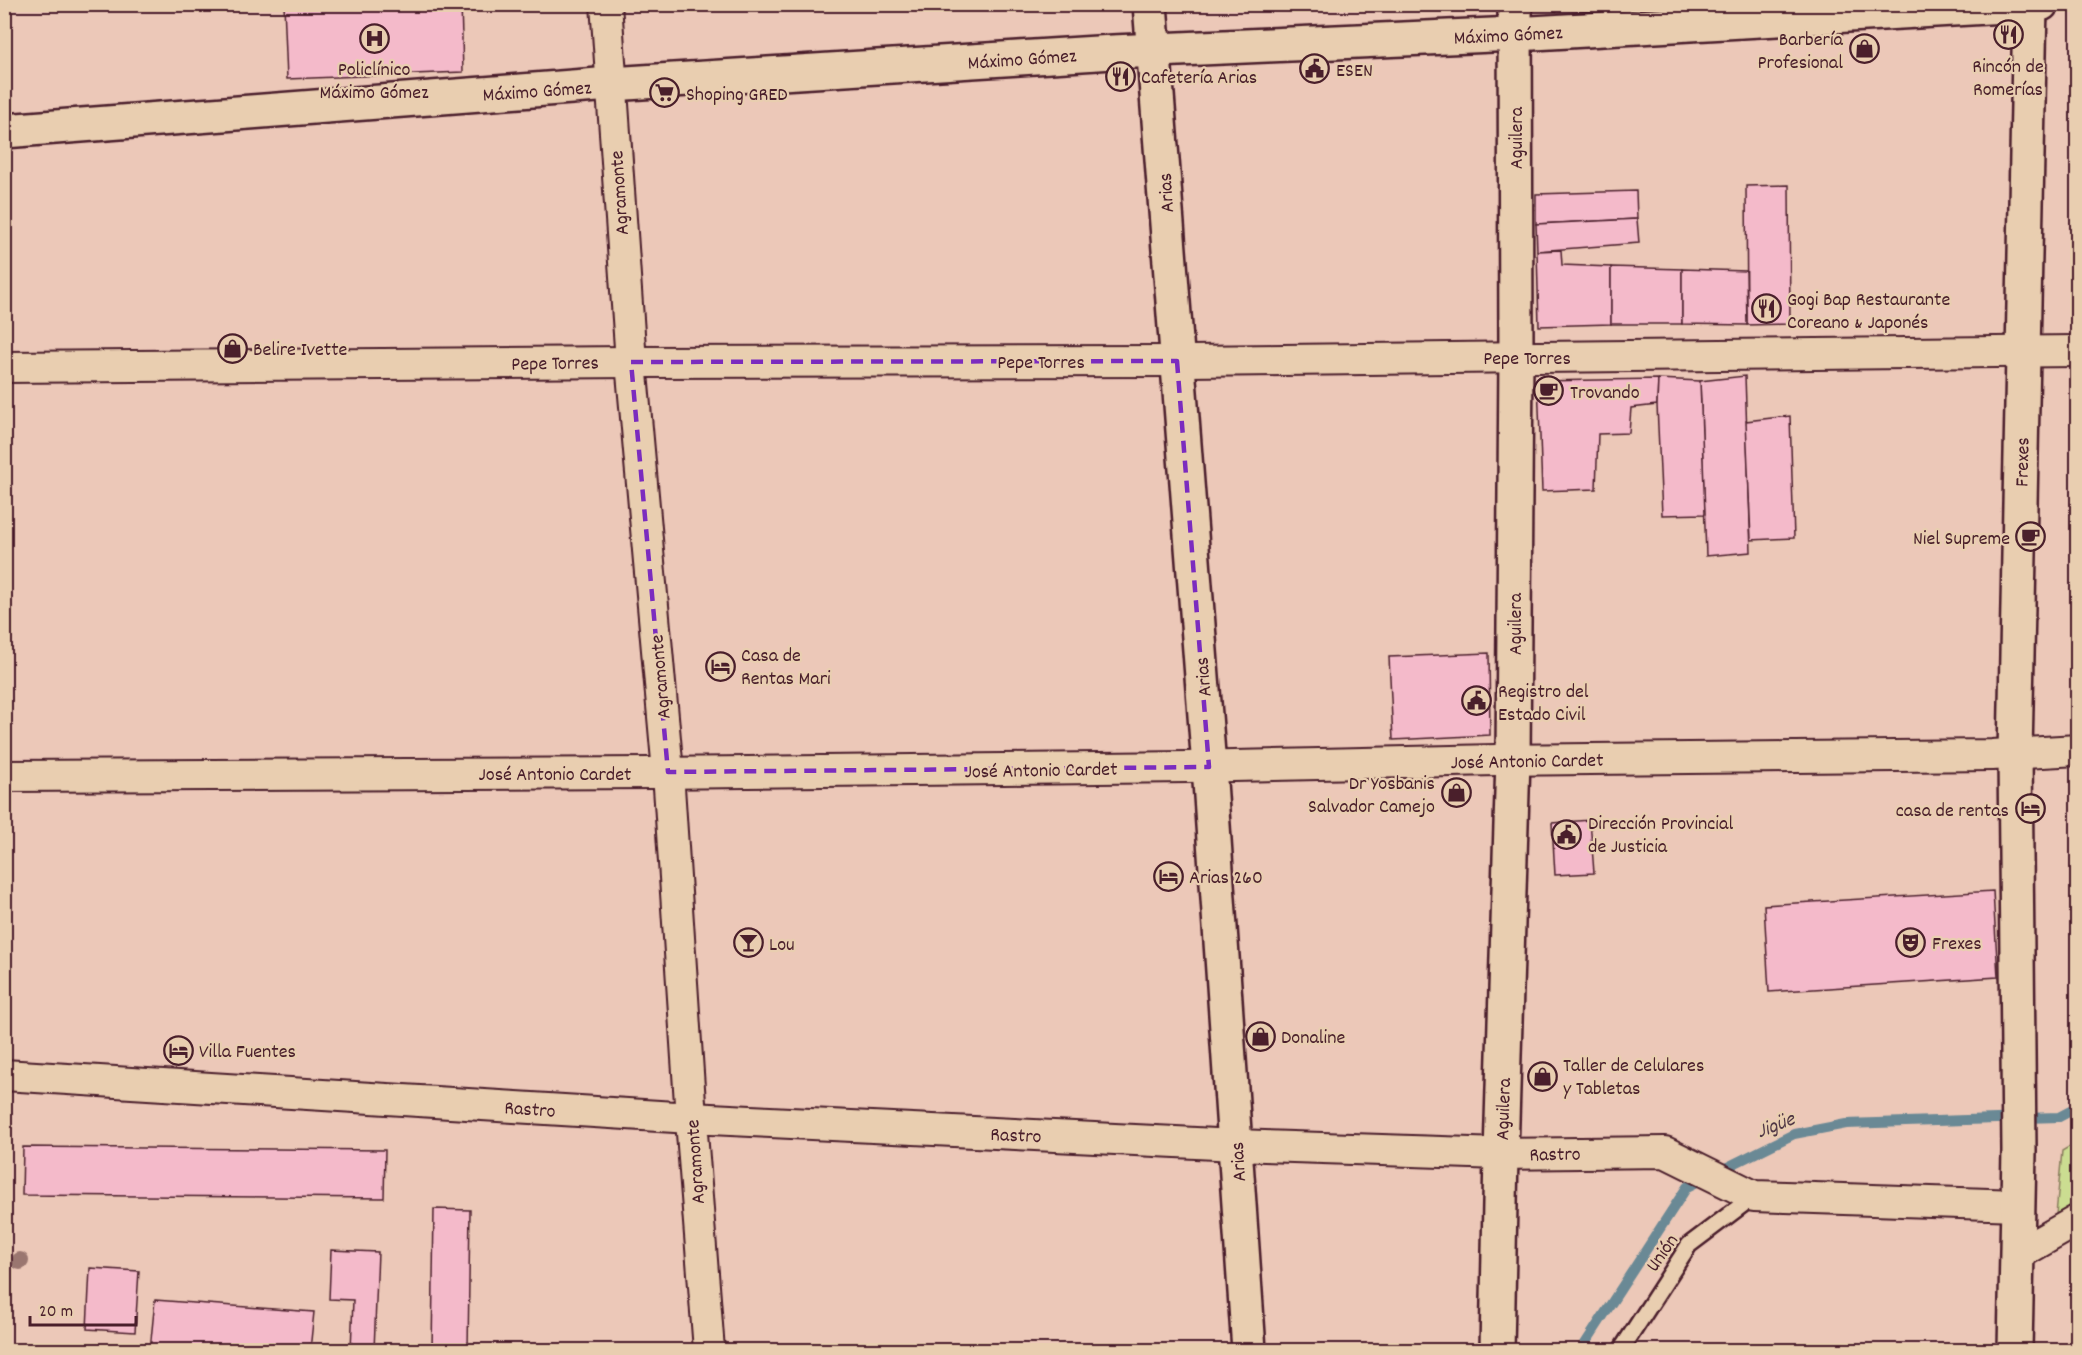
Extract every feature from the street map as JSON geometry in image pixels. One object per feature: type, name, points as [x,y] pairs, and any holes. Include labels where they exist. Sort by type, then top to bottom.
[{"type":"street","name":"Agramonte","points":[[606,4],[631,362],[668,772],[709,1350]]},
{"type":"street","name":"Arias","points":[[1150,4],[1209,767],[1249,1350]]},
{"type":"street","name":"Máximo Gómez","points":[[4,130],[611,84],[1155,50],[1515,19],[2041,4]]},
{"type":"street","name":"Frexes","points":[[2015,1350],[2019,1151],[2015,754],[2030,5]]},
{"type":"street","name":"Aguilera","points":[[1497,1350],[1513,759],[1516,356],[1515,19]]},
{"type":"street","name":"Pepe Torres","points":[[4,367],[1177,361],[2078,351]]},
{"type":"street","name":"José Antonio Cardet","points":[[4,776],[1209,767],[1513,759],[2015,754],[2078,750]]},
{"type":"street","name":"Rastro","points":[[4,1075],[691,1118],[1236,1145],[1501,1154],[1665,1152],[1754,1196],[2018,1205]]},
{"type":"street","points":[[2017,1255],[2078,1220]]},
{"type":"lane","name":"Unión","points":[[1621,1350],[1689,1245],[1754,1196]]},
{"type":"path","points":[[4,1349],[64,1350]]},
{"type":"highlighted area","points":[[1177,361],[1209,767],[668,772],[631,362]]},
{"type":"green space","points":[[2077,1142],[2077,1202],[2056,1215],[2062,1151]]},
{"type":"building","name":"Policlínico Máximo Gómez","points":[[284,4],[461,4],[463,72],[287,79]]},
{"type":"building","points":[[1789,185],[1790,324],[1747,325],[1746,186]]},
{"type":"building","points":[[1636,191],[1637,219],[1536,224],[1536,194]]},
{"type":"building","points":[[1637,219],[1639,243],[1537,251],[1536,224]]},
{"type":"building","points":[[1561,250],[1562,265],[1611,267],[1611,324],[1539,326],[1537,251]]},
{"type":"building","points":[[1611,267],[1682,269],[1682,324],[1611,324]]},
{"type":"building","points":[[1682,269],[1746,271],[1747,325],[1682,324]]},
{"type":"building","points":[[1745,376],[1751,552],[1706,556],[1700,381]]},
{"type":"building","points":[[1658,379],[1657,405],[1631,408],[1629,433],[1598,434],[1596,489],[1542,491],[1538,381]]},
{"type":"building","points":[[1658,379],[1700,381],[1705,514],[1662,515]]},
{"type":"building","points":[[1790,416],[1794,538],[1751,540],[1746,421]]},
{"type":"building","points":[[1489,653],[1490,735],[1393,740],[1389,657]]},
{"type":"building","points":[[1590,820],[1594,873],[1555,875],[1552,823]]},
{"type":"building","points":[[1993,891],[1998,977],[1769,992],[1764,905]]},
{"type":"building","points":[[23,1147],[385,1150],[384,1198],[22,1195]]},
{"type":"building","points":[[434,1209],[470,1210],[468,1350],[432,1350]]},
{"type":"building","points":[[331,1250],[378,1252],[374,1350],[351,1350],[353,1300],[329,1299]]},
{"type":"building","points":[[90,1268],[139,1271],[135,1332],[87,1329]]},
{"type":"building","points":[[155,1300],[314,1312],[310,1350],[150,1350]]},
{"type":"waterway","name":"Jigüe","points":[[1581,1350],[1687,1187],[1794,1134],[1846,1124],[2059,1117],[2078,1107]]},
{"type":"place","name":"Rincón de Romerías","points":[[2008,34]]},
{"type":"place","name":"Policlínico Máximo Gómez","points":[[374,38]]},
{"type":"place","name":"Barbería Profesional","points":[[1864,49]]},
{"type":"place","name":"ESEN","points":[[1315,69]]},
{"type":"place","name":"Cafetería Arias","points":[[1120,76]]},
{"type":"place","name":"Shoping GRED","points":[[665,93]]},
{"type":"place","name":"Gogi Bap Restaurante Coreano & Japonés","points":[[1766,309]]},
{"type":"place","name":"Belire Ivette","points":[[232,348]]},
{"type":"place","name":"Trovando","points":[[1549,391]]},
{"type":"place","name":"Niel Supreme","points":[[2031,537]]},
{"type":"place","name":"Casa de Rentas Mari","points":[[720,666]]},
{"type":"place","name":"Registro del Estado Civil","points":[[1477,701]]},
{"type":"place","name":"Dr Yosbanis Salvador Camejo","points":[[1456,793]]},
{"type":"place","name":"casa de rentas","points":[[2030,809]]},
{"type":"place","name":"Dirección Provincial de Justicia","points":[[1567,834]]},
{"type":"place","name":"Arias 260","points":[[1168,876]]},
{"type":"place","name":"Frexes","points":[[1911,942]]},
{"type":"place","name":"Lou","points":[[748,943]]},
{"type":"place","name":"Donaline","points":[[1260,1036]]},
{"type":"place","name":"Villa Fuentes","points":[[178,1050]]},
{"type":"place","name":"Taller de Celulares y Tabletas","points":[[1542,1076]]}]
